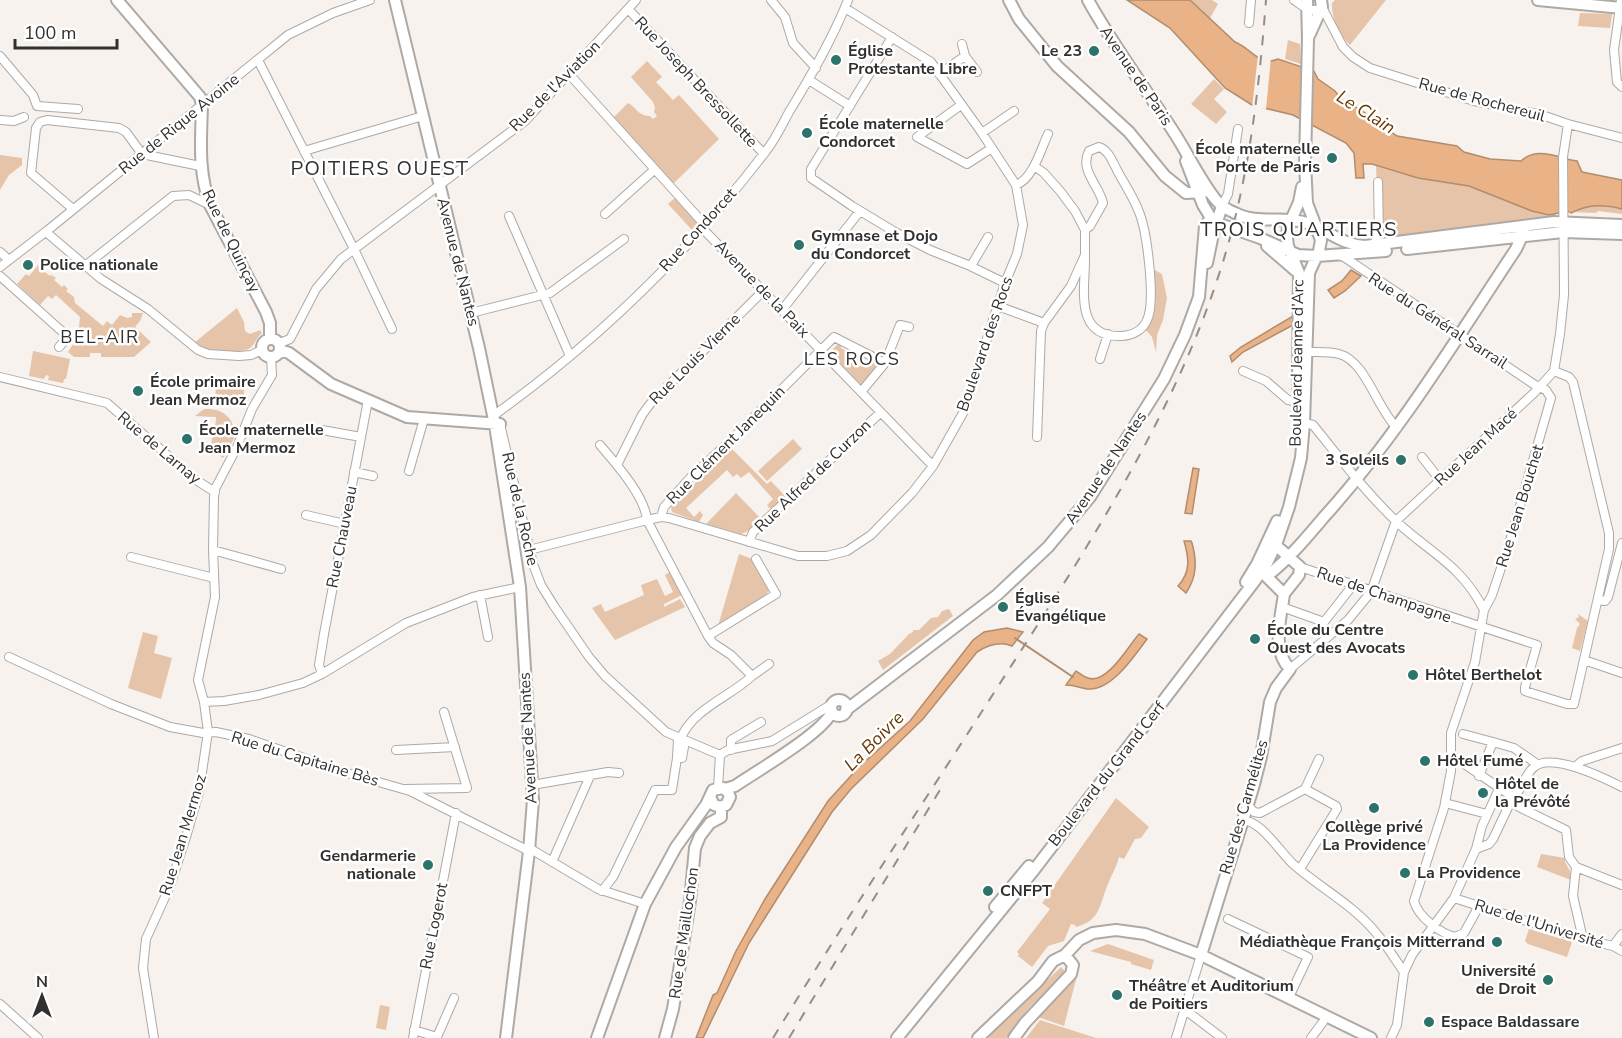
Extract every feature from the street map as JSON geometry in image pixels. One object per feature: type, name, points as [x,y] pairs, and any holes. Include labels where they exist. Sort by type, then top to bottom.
[{"type":"main road","points":[[117,0],[200,97],[202,105]]},
{"type":"main road","name":"Avenue de Nantes","points":[[395,0],[497,419],[496,438],[513,530],[520,587],[532,785],[529,850],[506,1038]]},
{"type":"main road","points":[[1009,0],[1019,19],[1058,66],[1129,132],[1165,176],[1186,193],[1206,192],[1212,195]]},
{"type":"main road","name":"Avenue de Paris","points":[[1088,0],[1112,42],[1212,195],[1217,216]]},
{"type":"main road","points":[[1538,0],[1621,5]]},
{"type":"main road","points":[[1308,38],[1323,2]]},
{"type":"main road","points":[[1307,4],[1305,163],[1307,203],[1321,240],[1317,256]]},
{"type":"main road","name":"Rue de Quinçay","points":[[202,105],[200,166],[205,190],[210,205],[266,312],[270,323],[273,348]]},
{"type":"main road","name":"Avenue de Paris","points":[[1185,152],[1186,162],[1198,193],[1228,228],[1252,235],[1290,252]]},
{"type":"main road","points":[[1305,163],[1299,202],[1291,220],[1287,238],[1290,252],[1298,255],[1363,254],[1563,222],[1622,225]]},
{"type":"main road","points":[[1217,216],[1238,215],[1261,220],[1302,221],[1342,241],[1373,246],[1522,230]]},
{"type":"main road","name":"Avenue de Nantes","points":[[597,1038],[645,904],[676,847],[695,821],[721,798],[770,769],[838,708],[880,682],[998,595],[1048,548],[1077,513],[1106,472],[1164,379],[1191,320],[1217,216]]},
{"type":"main road","name":"Avenue de Nantes","points":[[1200,286],[1204,226],[1217,216]]},
{"type":"main road","points":[[1563,222],[1622,234]]},
{"type":"main road","points":[[1212,243],[1228,228]]},
{"type":"main road","points":[[1284,594],[1261,572],[1289,557],[1357,481],[1398,428],[1516,249],[1522,230]]},
{"type":"main road","points":[[1252,235],[1299,273]]},
{"type":"main road","name":"Boulevard Jeanne d’Arc","points":[[1271,545],[1295,457],[1298,402],[1299,273],[1290,252]]},
{"type":"main road","name":"Boulevard Jeanne d’Arc","points":[[1271,545],[1290,507],[1297,479],[1304,423],[1309,273],[1317,256]]},
{"type":"main road","points":[[273,348],[289,353],[331,384],[407,417],[497,419]]},
{"type":"main road","name":"Rue de Champagne","points":[[1271,545],[1300,567]]},
{"type":"main road","name":"Boulevard du Grand Cerf","points":[[897,1038],[930,995],[934,983],[1053,836],[1214,627],[1261,572],[1271,545]]},
{"type":"main road","points":[[1290,669],[1282,657],[1279,640],[1282,607],[1284,594],[1299,575],[1300,567]]},
{"type":"main road","name":"Rue des Carmélites","points":[[1201,955],[1248,805],[1261,757],[1270,702],[1276,688],[1290,669]]},
{"type":"main road","name":"Rue de Maillochon","points":[[665,1038],[673,1009],[690,901],[695,848],[710,823],[721,817],[721,798]]},
{"type":"main road","points":[[1065,955],[1086,936],[1101,931],[1125,930],[1145,934],[1201,955],[1371,1038]]},
{"type":"main road","points":[[978,1038],[1021,996],[1047,960],[1056,954],[1065,955],[1073,965],[1071,974],[1014,1038]]},
{"type":"main road","name":"Boulevard du Grand Cerf","points":[[890,1038],[910,1021]]},
{"type":"main road","name":"Boulevard du Grand Cerf","points":[[902,1038],[910,1021]]},
{"type":"street","name":"Rue de Rique Avoine","points":[[0,267],[288,35],[333,13],[370,0]]},
{"type":"street","name":"Rue de l'Aviation","points":[[439,186],[525,121],[636,0]]},
{"type":"street","points":[[771,0],[785,17],[794,43],[816,68]]},
{"type":"street","points":[[1249,23],[1251,0]]},
{"type":"street","points":[[1293,0],[1307,4],[1314,11],[1323,2]]},
{"type":"street","name":"Rue de Rochereuil","points":[[1323,2],[1343,47],[1370,68],[1474,101],[1542,115],[1622,138]]},
{"type":"street","name":"Rue Condorcet","points":[[497,419],[625,308],[703,226],[764,154],[830,45],[847,4]]},
{"type":"street","name":"Boulevard des Rocs","points":[[529,550],[662,517],[807,557],[827,556],[847,551],[871,535],[912,493],[933,466],[963,413],[1005,283],[1017,255],[1023,225],[1016,185],[931,62],[847,4]]},
{"type":"street","points":[[1621,5],[1614,50],[1617,82],[1622,87]]},
{"type":"street","name":"Rue Joseph Bressollette","points":[[628,10],[764,154]]},
{"type":"street","points":[[892,37],[811,169],[810,175],[815,182],[860,211],[930,250],[971,266],[1005,283]]},
{"type":"street","points":[[962,44],[965,56],[977,72]]},
{"type":"street","points":[[0,56],[33,95],[37,106],[78,109]]},
{"type":"street","points":[[939,74],[965,56]]},
{"type":"street","points":[[258,60],[392,329]]},
{"type":"street","name":"Avenue de la Paix","points":[[569,74],[763,291],[933,466]]},
{"type":"street","points":[[809,80],[850,106]]},
{"type":"street","points":[[961,105],[917,137],[967,164],[992,148]]},
{"type":"street","points":[[982,133],[1008,112]]},
{"type":"street","points":[[304,151],[423,116]]},
{"type":"street","points":[[0,120],[14,121],[24,117]]},
{"type":"street","points":[[74,209],[31,173],[36,128],[40,122],[48,120],[119,128],[126,132],[142,154],[200,166]]},
{"type":"street","points":[[1568,124],[1563,157],[1564,295],[1554,371],[1570,378],[1576,395],[1609,533],[1609,549],[1599,600],[1584,660],[1622,673]]},
{"type":"street","points":[[1217,216],[1228,194],[1238,129]]},
{"type":"street","points":[[1016,185],[1020,184],[1034,166],[1048,134]]},
{"type":"street","points":[[1034,166],[1044,173],[1060,191],[1075,211],[1085,230],[1084,309],[1092,325],[1108,334],[1125,336],[1139,330],[1149,318],[1151,296],[1140,214],[1108,153],[1099,147],[1089,151],[1086,159],[1089,173],[1103,203],[1090,226],[1085,230]]},
{"type":"street","points":[[605,214],[654,170]]},
{"type":"street","points":[[1373,246],[1378,234],[1378,182]]},
{"type":"street","points":[[46,232],[100,279],[158,316],[190,345],[202,352],[246,356],[273,348],[290,339],[316,289],[341,259],[439,186]]},
{"type":"street","points":[[85,266],[173,196],[189,195],[210,205]]},
{"type":"street","points":[[782,310],[860,211]]},
{"type":"street","points":[[509,216],[570,356]]},
{"type":"street","points":[[971,266],[988,237]]},
{"type":"street","points":[[471,313],[550,293],[624,239]]},
{"type":"street","points":[[0,252],[9,260]]},
{"type":"street","points":[[1037,437],[1041,331],[1044,323],[1071,286],[1085,255]]},
{"type":"street","name":"Rue du Général Sarrail","points":[[1336,255],[1344,257],[1541,387]]},
{"type":"street","points":[[0,276],[66,335],[66,339],[59,347]]},
{"type":"street","name":"Rue Louis Vierne","points":[[617,465],[642,415],[650,404],[763,291]]},
{"type":"street","points":[[998,306],[1044,323]]},
{"type":"street","points":[[861,392],[885,363],[900,325],[909,327]]},
{"type":"street","points":[[1100,359],[1108,334]]},
{"type":"street","name":"Avenue de la Paix","points":[[821,350],[834,337],[885,363]]},
{"type":"street","name":"Rue Jean Mermoz","points":[[154,1038],[143,968],[146,939],[170,885],[186,837],[198,792],[208,732],[198,680],[215,597],[213,550],[215,492],[254,405],[272,375],[273,348]]},
{"type":"street","name":"Rue Clément Janequin","points":[[662,517],[664,507],[691,477],[821,350]]},
{"type":"street","points":[[1306,352],[1337,353],[1353,362],[1381,407],[1398,428]]},
{"type":"street","points":[[1243,371],[1266,381],[1288,400],[1298,402]]},
{"type":"street","name":"Rue Jean Macé","points":[[1396,521],[1541,387],[1554,371]]},
{"type":"street","name":"Rue de Larnay","points":[[0,377],[107,403],[194,479],[215,492]]},
{"type":"street","name":"Rue Jean Bouchet","points":[[1433,926],[1417,910],[1414,901],[1423,879],[1445,803],[1451,771],[1451,733],[1475,662],[1484,610],[1492,595],[1509,544],[1551,402],[1550,394],[1541,387]]},
{"type":"street","name":"Rue Chauveau","points":[[322,674],[319,665],[368,400]]},
{"type":"street","name":"Rue Alfred de Curzon","points":[[749,542],[753,532],[880,413]]},
{"type":"street","points":[[409,471],[424,419]]},
{"type":"street","name":"Rue de la Roche","points":[[497,419],[529,550],[541,585],[593,663],[660,727],[681,740],[720,755]]},
{"type":"street","points":[[1304,423],[1312,425],[1357,481],[1396,521],[1464,578],[1484,610]]},
{"type":"street","points":[[322,430],[361,436]]},
{"type":"street","points":[[600,445],[617,465],[646,511],[647,520],[708,636],[713,643],[731,655],[752,676]]},
{"type":"street","points":[[1422,457],[1440,480]]},
{"type":"street","points":[[354,472],[373,476]]},
{"type":"street","points":[[306,515],[345,524]]},
{"type":"street","name":"Rue des Carmélites","points":[[1290,669],[1348,620],[1371,592],[1396,521]]},
{"type":"street","points":[[1599,600],[1605,601],[1608,598],[1622,543]]},
{"type":"street","points":[[213,550],[281,568]]},
{"type":"street","points":[[131,557],[214,578]]},
{"type":"street","points":[[708,636],[776,594],[756,559]]},
{"type":"street","name":"Rue de Champagne","points":[[1300,567],[1537,645],[1525,689],[1526,692],[1534,695],[1573,705],[1584,660]]},
{"type":"street","points":[[1282,607],[1324,622],[1353,585]]},
{"type":"street","points":[[204,702],[259,695],[303,683],[406,623],[480,595],[520,587]]},
{"type":"street","points":[[480,595],[488,637]]},
{"type":"street","name":"Rue du Capitaine Bès","points":[[9,657],[111,704],[170,727],[249,739],[347,773],[402,789],[529,850],[602,891],[645,904]]},
{"type":"street","points":[[602,891],[613,877],[656,789],[672,790],[677,758],[682,758],[681,740],[696,718],[769,664]]},
{"type":"street","points":[[721,798],[720,755],[731,750],[772,741],[838,708]]},
{"type":"street","points":[[402,789],[467,788],[444,712]]},
{"type":"street","points":[[731,750],[731,740],[762,722]]},
{"type":"street","points":[[1463,734],[1514,748],[1537,764],[1557,762],[1622,787]]},
{"type":"street","points":[[1479,776],[1493,742]]},
{"type":"street","points":[[396,750],[455,747]]},
{"type":"street","points":[[1575,767],[1582,761],[1622,748]]},
{"type":"street","points":[[1450,755],[1499,789],[1519,807],[1566,830],[1569,857],[1576,867],[1622,885]]},
{"type":"street","points":[[1248,805],[1254,812],[1260,813],[1305,789],[1319,759]]},
{"type":"street","points":[[1476,849],[1489,844],[1493,839],[1512,799],[1537,764]]},
{"type":"street","points":[[532,785],[608,772],[619,773]]},
{"type":"street","points":[[552,862],[590,776]]},
{"type":"street","points":[[1300,869],[1337,809],[1336,806],[1305,789]]},
{"type":"street","points":[[1391,1038],[1397,1025],[1404,972],[1412,955],[1454,898],[1499,789]]},
{"type":"street","points":[[1445,803],[1487,814]]},
{"type":"street","name":"Rue Logerot","points":[[414,1034],[456,813]]},
{"type":"street","points":[[1242,821],[1249,820],[1257,825],[1293,865],[1348,905],[1377,933],[1404,972]]},
{"type":"street","points":[[1576,867],[1573,896],[1583,939]]},
{"type":"street","name":"Rue de l'Université","points":[[1454,898],[1583,939],[1613,946],[1622,951]]},
{"type":"street","points":[[1433,926],[1443,934],[1461,936],[1479,906]]},
{"type":"street","points":[[1228,919],[1308,957],[1289,997]]},
{"type":"street","points":[[1613,946],[1622,934]]},
{"type":"street","points":[[1176,1038],[1201,955]]},
{"type":"street","points":[[414,1034],[436,1037],[454,998]]},
{"type":"street","points":[[0,1004],[38,1038]]},
{"type":"street","points":[[1185,1009],[1222,1038]]},
{"type":"street","points":[[1311,1038],[1323,1022]]},
{"type":"shaded area","points":[[1127,0],[1190,0],[1235,42],[1255,56],[1266,61],[1278,59],[1314,71],[1318,79],[1335,91],[1345,104],[1358,108],[1397,136],[1457,146],[1464,152],[1490,159],[1521,161],[1534,154],[1555,156],[1577,161],[1582,172],[1622,180],[1622,209],[1596,206],[1571,213],[1568,211],[1549,215],[1532,211],[1469,186],[1418,178],[1372,164],[1363,164],[1364,178],[1356,178],[1354,153],[1346,143],[1293,115],[1252,105],[1225,88],[1170,28]]},
{"type":"shaded area","points":[[1191,0],[1212,0],[1218,4],[1210,18]]},
{"type":"shaded area","points":[[1335,0],[1386,0],[1350,45],[1340,32],[1335,20],[1332,3]]},
{"type":"shaded area","points":[[1580,13],[1612,14],[1610,28],[1578,26]]},
{"type":"shaded area","points":[[1288,40],[1300,44],[1301,64],[1285,59]]},
{"type":"shaded area","points":[[647,61],[662,77],[656,82],[673,100],[679,95],[719,139],[672,185],[613,118],[628,103],[643,115],[653,119],[657,116],[653,102],[631,77]]},
{"type":"shaded area","points":[[1214,79],[1224,89],[1214,99],[1227,112],[1216,124],[1191,104]]},
{"type":"shaded area","points":[[0,155],[22,158],[22,165],[9,175],[0,190]]},
{"type":"shaded area","points":[[1376,166],[1406,175],[1469,186],[1532,211],[1556,214],[1506,224],[1389,238],[1379,234]]},
{"type":"shaded area","points":[[676,197],[700,222],[692,230],[668,204]]},
{"type":"shaded area","points":[[1596,205],[1622,209],[1622,214],[1598,211],[1596,213],[1572,212]]},
{"type":"shaded area","points":[[39,264],[44,268],[42,270],[56,278],[54,280],[62,287],[64,285],[68,289],[66,291],[74,297],[75,303],[103,326],[107,321],[112,325],[120,315],[127,318],[132,317],[132,313],[143,313],[135,327],[151,342],[134,357],[101,357],[101,353],[90,353],[90,357],[74,357],[68,352],[78,337],[74,333],[79,327],[80,317],[56,295],[52,299],[48,296],[40,305],[17,284],[26,274],[29,276]]},
{"type":"shaded area","points":[[1153,269],[1162,274],[1167,298],[1163,320],[1157,335],[1156,352],[1152,337],[1145,329],[1155,309]]},
{"type":"shaded area","points":[[1351,270],[1361,276],[1334,298],[1328,290],[1342,281]]},
{"type":"shaded area","points":[[237,308],[244,322],[245,331],[250,334],[260,330],[262,333],[250,348],[222,351],[194,343]]},
{"type":"shaded area","points":[[1293,316],[1293,325],[1243,352],[1232,362],[1230,356],[1241,347]]},
{"type":"shaded area","points":[[840,342],[841,348],[869,364],[870,358],[876,363],[875,369],[861,385],[832,355],[832,350]]},
{"type":"shaded area","points":[[33,351],[70,359],[63,383],[48,380],[49,376],[46,375],[44,379],[29,376]]},
{"type":"shaded area","points":[[216,384],[244,385],[244,397],[218,397],[218,399],[239,399],[217,405],[215,403]]},
{"type":"shaded area","points":[[204,409],[222,412],[236,429],[236,435],[223,458],[219,455],[219,448],[211,448],[216,417],[195,416]]},
{"type":"shaded area","points":[[793,439],[802,449],[767,481],[758,471]]},
{"type":"shaded area","points":[[731,448],[767,484],[771,481],[786,497],[771,510],[767,505],[773,499],[749,472],[741,478],[737,474],[733,477],[727,470],[686,508],[694,517],[700,511],[703,515],[699,522],[672,512],[671,507]]},
{"type":"shaded area","points":[[1193,468],[1199,469],[1192,514],[1185,513]]},
{"type":"shaded area","points":[[736,493],[761,519],[741,534],[706,524]]},
{"type":"shaded area","points":[[1184,541],[1191,541],[1195,563],[1194,575],[1186,593],[1178,586],[1188,565]]},
{"type":"shaded area","points":[[739,554],[755,560],[770,589],[765,596],[718,626]]},
{"type":"shaded area","points":[[670,572],[682,595],[664,604],[664,607],[680,599],[685,607],[615,640],[592,608],[601,604],[605,612],[644,595],[641,585],[657,579],[665,596],[673,592],[665,575]]},
{"type":"shaded area","points":[[949,609],[953,616],[883,670],[878,661],[890,654],[913,630],[919,630],[931,618],[938,617],[942,611]]},
{"type":"shaded area","points":[[1578,614],[1588,621],[1580,651],[1572,648],[1580,624],[1575,619],[1579,617]]},
{"type":"shaded area","name":"La Boivre","points":[[1007,628],[1023,632],[1012,646],[994,644],[977,652],[923,719],[851,789],[832,812],[749,943],[703,1038],[696,1038],[713,995],[717,993],[736,951],[765,899],[828,801],[859,767],[910,721],[973,640],[984,632]]},
{"type":"shaded area","points":[[143,632],[158,636],[154,653],[172,658],[161,699],[128,688]]},
{"type":"shaded area","points":[[1139,634],[1147,639],[1123,670],[1107,683],[1099,688],[1090,689],[1066,685],[1076,671],[1088,678],[1095,679],[1103,676],[1117,663]]},
{"type":"shaded area","points":[[1116,798],[1149,827],[1141,838],[1135,839],[1124,859],[1119,857],[1095,916],[1076,927],[1071,924],[1064,941],[1048,946],[1032,967],[1018,956],[1017,952],[1050,909],[1042,903]]},
{"type":"shaded area","points":[[1541,854],[1565,858],[1571,880],[1537,867]]},
{"type":"shaded area","points":[[1529,929],[1572,942],[1567,957],[1528,944],[1525,941]]},
{"type":"shaded area","points":[[1108,944],[1154,960],[1151,970],[1090,951]]},
{"type":"shaded area","points":[[1061,967],[1064,974],[1028,1009],[1006,1038],[988,1038]]},
{"type":"shaded area","points":[[1078,972],[1064,1026],[1038,1017],[1071,984]]},
{"type":"shaded area","points":[[380,1005],[390,1007],[386,1030],[376,1028]]},
{"type":"shaded area","points":[[1040,1020],[1096,1038],[1026,1038]]},
{"type":"pier","points":[[1258,55],[1271,58],[1266,109],[1252,108]]},
{"type":"waterway","name":"La Boivre","points":[[1015,638],[1073,677]]},
{"type":"railway","points":[[773,1038],[1093,536],[1124,484],[1179,377],[1222,265],[1239,200],[1252,134],[1266,0]]},
{"type":"railway","points":[[789,1038],[940,790]]},
{"type":"place","name":"Le 23","points":[[1094,51]]},
{"type":"place","name":"Église Protestante Libre","points":[[836,60]]},
{"type":"place","name":"École maternelle Condorcet","points":[[807,133]]},
{"type":"place","name":"École maternelle Porte de Paris","points":[[1332,158]]},
{"type":"place","name":"Gymnase et Dojo du Condorcet","points":[[799,245]]},
{"type":"place","name":"Police nationale","points":[[28,265]]},
{"type":"place","name":"École primaire Jean Mermoz","points":[[138,391]]},
{"type":"place","name":"École maternelle Jean Mermoz","points":[[187,439]]},
{"type":"place","name":"3 Soleils","points":[[1401,460]]},
{"type":"place","name":"Église Évangélique","points":[[1003,607]]},
{"type":"place","name":"École du Centre Ouest des Avocats","points":[[1255,639]]},
{"type":"place","name":"Hôtel Berthelot","points":[[1413,675]]},
{"type":"place","name":"Hôtel Fumé","points":[[1425,761]]},
{"type":"place","name":"Hôtel de la Prévôté","points":[[1483,793]]},
{"type":"place","name":"Collège privé La Providence","points":[[1374,808]]},
{"type":"place","name":"Gendarmerie nationale","points":[[428,865]]},
{"type":"place","name":"La Providence","points":[[1405,873]]},
{"type":"place","name":"CNFPT","points":[[988,891]]},
{"type":"place","name":"Médiathèque François Mitterrand","points":[[1497,942]]},
{"type":"place","name":"Université de Droit","points":[[1548,980]]},
{"type":"place","name":"Théâtre et Auditorium de Poitiers","points":[[1117,995]]},
{"type":"place","name":"Espace Baldassare","points":[[1429,1022]]},
{"type":"district","name":"POITIERS OUEST","points":[[380,168]]},
{"type":"district","name":"TROIS QUARTIERS","points":[[1299,229]]},
{"type":"district","name":"BEL-AIR","points":[[100,337]]},
{"type":"district","name":"LES ROCS","points":[[852,359]]},
{"type":"water label","name":"Le Clain","points":[[1366,112]]}]
